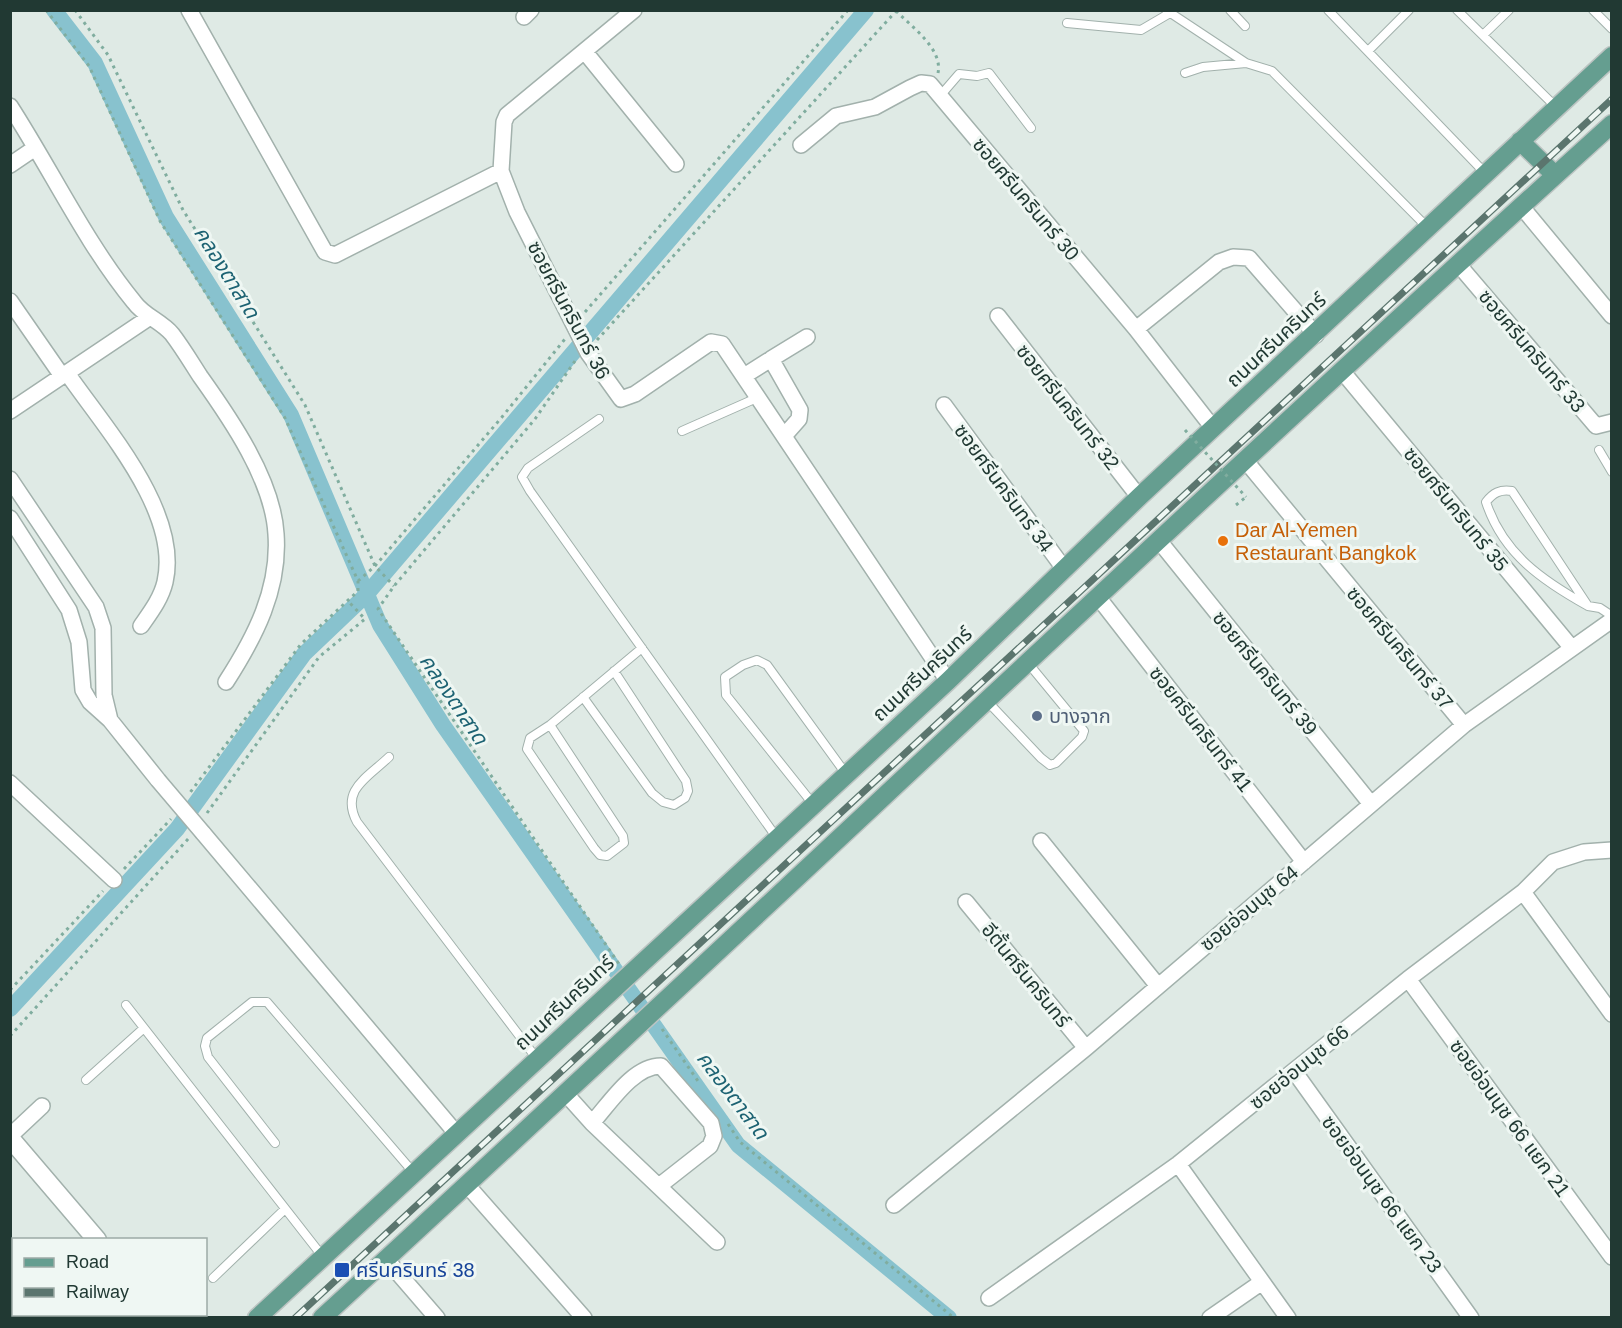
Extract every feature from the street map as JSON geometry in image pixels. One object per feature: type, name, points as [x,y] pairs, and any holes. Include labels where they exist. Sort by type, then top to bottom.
[{"type":"main road","name":"ถนนศรีนครินทร์","points":[[256,1317],[948,681],[1139,497],[1611,56]]},
{"type":"main road","points":[[322,1317],[636,1030],[1245,460],[1611,124]]},
{"type":"main road","points":[[1520,141],[1555,175]]},
{"type":"street","points":[[189,10],[325,252],[335,255],[501,171]]},
{"type":"street","name":"ซอยศรีนครินทร์ 36","points":[[634,10],[507,115],[504,122],[501,171],[517,212],[588,352],[621,399],[635,394],[711,342],[722,344],[948,681]]},
{"type":"street","points":[[585,52],[676,164]]},
{"type":"street","points":[[801,145],[836,116],[875,107],[921,83],[930,84]]},
{"type":"street","name":"ซอยศรีนครินทร์ 30","points":[[930,84],[1136,329],[1213,428]]},
{"type":"street","points":[[10,106],[132,301],[171,334],[239,432],[255,464],[275,526],[273,573],[264,613],[252,641],[226,682]]},
{"type":"street","points":[[10,165],[35,148]]},
{"type":"street","points":[[1521,206],[1611,316]]},
{"type":"street","points":[[1136,329],[1219,262],[1241,257],[1249,258],[1316,334]]},
{"type":"street","name":"ซอยศรีนครินทร์ 33","points":[[1458,264],[1596,426],[1611,423]]},
{"type":"street","points":[[10,301],[128,460],[156,510],[164,532],[168,556],[165,584],[141,627]]},
{"type":"street","name":"ซอยศรีนครินทร์ 32","points":[[998,316],[1139,497]]},
{"type":"street","points":[[10,411],[150,317]]},
{"type":"street","points":[[744,376],[807,337]]},
{"type":"street","points":[[771,359],[800,410],[799,419],[784,436]]},
{"type":"street","name":"ซอยศรีนครินทร์ 35","points":[[1342,370],[1571,647]]},
{"type":"street","name":"ซอยศรีนครินทร์ 34","points":[[944,405],[1065,570]]},
{"type":"street","name":"ซอยศรีนครินทร์ 37","points":[[1245,460],[1464,725]]},
{"type":"street","points":[[10,479],[96,607],[103,628],[104,695],[110,720]]},
{"type":"street","points":[[10,518],[69,610],[76,627],[83,690],[90,702],[110,720],[456,1133]]},
{"type":"street","name":"ซอยศรีนครินทร์ 39","points":[[1160,542],[1371,804]]},
{"type":"street","name":"ซอยศรีนครินทร์ 41","points":[[1098,597],[1304,862]]},
{"type":"street","name":"ซอยอ่อนนุช 64","points":[[894,1205],[1086,1048],[1464,725],[1611,618]]},
{"type":"street","points":[[10,783],[114,880]]},
{"type":"street","points":[[1041,841],[1158,986]]},
{"type":"street","name":"ซอยอ่อนนุช 66","points":[[989,1298],[1178,1164],[1408,979],[1523,892],[1553,862],[1584,852],[1611,850]]},
{"type":"street","points":[[1523,892],[1611,1014]]},
{"type":"street","name":"อีตั้นศรีนครินทร์","points":[[966,902],[1086,1048]]},
{"type":"street","name":"ซอยอ่อนนุช 66 แยก 21","points":[[1408,979],[1611,1257]]},
{"type":"street","points":[[592,1123],[640,1072],[652,1066],[661,1066],[711,1123],[714,1136],[710,1146],[658,1186]]},
{"type":"street","name":"ซอยอ่อนนุช 66 แยก 23","points":[[1294,1071],[1471,1317]]},
{"type":"street","points":[[566,1094],[592,1123],[717,1242]]},
{"type":"street","points":[[42,1106],[10,1137],[97,1238]]},
{"type":"street","points":[[1178,1164],[1288,1317]]},
{"type":"street","points":[[467,1185],[584,1317]]},
{"type":"street","points":[[386,1259],[437,1317]]},
{"type":"street","points":[[1210,1317],[1262,1282]]},
{"type":"lane","points":[[1230,10],[1245,26]]},
{"type":"lane","points":[[1328,10],[1485,173]]},
{"type":"lane","points":[[1368,51],[1409,10]]},
{"type":"lane","points":[[1457,10],[1557,108]]},
{"type":"lane","points":[[1483,35],[1509,10]]},
{"type":"lane","points":[[1593,10],[1611,29]]},
{"type":"lane","points":[[1067,23],[1141,30],[1168,12],[1246,63],[1272,71],[1428,228]]},
{"type":"lane","points":[[1185,72],[1203,67],[1246,63]]},
{"type":"lane","points":[[940,96],[959,74],[977,76],[988,73],[1031,128]]},
{"type":"lane","points":[[682,430],[759,397]]},
{"type":"lane","points":[[599,418],[528,468],[522,477],[777,838]]},
{"type":"lane","points":[[1599,450],[1611,472]]},
{"type":"lane","points":[[1588,606],[1518,497],[1512,491],[1505,490],[1491,496],[1486,502],[1492,519],[1526,566],[1546,582],[1588,606],[1600,608],[1611,618]]},
{"type":"lane","points":[[550,725],[623,836],[624,843],[608,856],[600,855],[594,848],[527,749],[530,738],[550,725],[642,648]]},
{"type":"lane","points":[[813,804],[726,695],[725,677],[757,660],[767,665],[846,774]]},
{"type":"lane","points":[[987,701],[1041,758],[1050,765],[1056,764],[1082,737],[1084,731],[1028,663]]},
{"type":"lane","points":[[583,697],[652,793],[663,802],[674,805],[685,798],[688,790],[686,781],[614,671]]},
{"type":"lane","points":[[389,757],[352,793],[349,807],[357,822],[537,1059]]},
{"type":"lane","points":[[276,1143],[208,1057],[205,1046],[207,1038],[252,1002],[267,1002],[413,1173]]},
{"type":"lane","points":[[126,1005],[323,1257]]},
{"type":"lane","points":[[86,1080],[144,1028]]},
{"type":"lane","points":[[213,1278],[285,1209]]},
{"type":"path","points":[[46,10],[89,66],[160,221],[285,418],[358,581],[358,591],[301,644],[186,798]]},
{"type":"path","points":[[75,10],[108,55],[183,210],[305,405],[375,566],[394,586]]},
{"type":"path","points":[[358,581],[375,566],[502,417],[574,325],[848,10]]},
{"type":"path","points":[[644,960],[618,964],[385,623],[378,609],[394,586],[534,419],[575,362],[588,352],[762,156],[896,11],[926,40],[940,63],[939,73],[930,84]]},
{"type":"path","points":[[1185,430],[1246,497],[1236,505]]},
{"type":"path","points":[[348,601],[365,619]]},
{"type":"path","points":[[10,990],[173,816]]},
{"type":"path","points":[[662,1029],[701,1086]]},
{"type":"path","points":[[727,1123],[740,1142],[954,1317]]},
{"type":"waterway","name":"คลองตาสาด","points":[[54,10],[95,63],[166,217],[291,415],[380,625],[443,725],[738,1145],[949,1318]]},
{"type":"waterway","points":[[10,1009],[177,829],[304,654],[366,595],[866,10]]},
{"type":"railway","points":[[295,1318],[1612,99]]},
{"type":"place","name":"Dar Al-Yemen Restaurant Bangkok","points":[[1223,541]]},
{"type":"place","name":"บางจาก","points":[[1037,716]]},
{"type":"place","name":"ศรีนครินทร์ 38","points":[[342,1270]]}]
